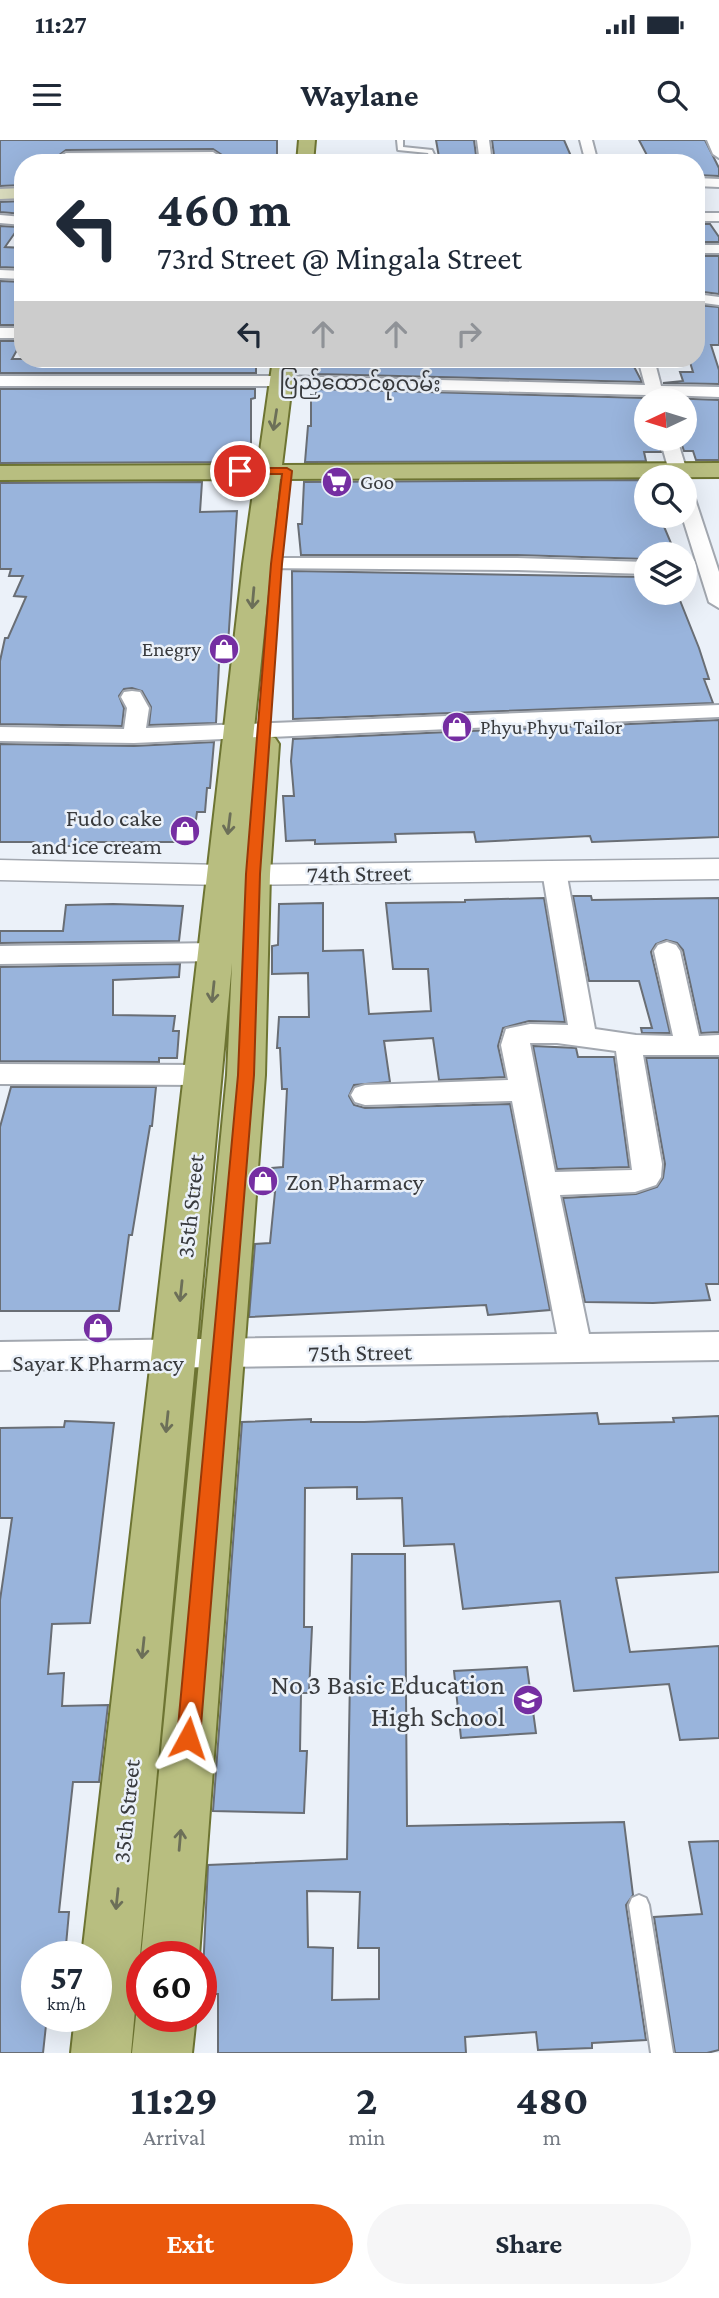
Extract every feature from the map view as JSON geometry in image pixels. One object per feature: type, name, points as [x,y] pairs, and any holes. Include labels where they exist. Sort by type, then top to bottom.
[{"type":"main road","name":"35th Street","points":[[101,2053],[197,1354],[240,1136],[246,1075],[238,875],[266,564],[291,370]]},
{"type":"main road","points":[[697,476],[719,470]]},
{"type":"main road","points":[[0,473],[634,480]]},
{"type":"main road","points":[[0,484],[276,476],[634,480]]},
{"type":"main road","points":[[697,480],[719,480]]},
{"type":"main road","name":"35th Street","points":[[171,1941],[197,1354],[197,1134],[217,953],[238,875]]},
{"type":"main road","points":[[197,1134],[240,1136]]},
{"type":"main road","points":[[162,2053],[164,2032]]},
{"type":"street","points":[[713,140],[719,154]]},
{"type":"street","points":[[648,368],[653,388]]},
{"type":"street","name":"ပြည်ထောင်စုလမ်း","points":[[0,381],[291,370],[634,394]]},
{"type":"street","name":"ပြည်ထောင်စုလမ်း","points":[[697,393],[719,392]]},
{"type":"street","points":[[696,528],[719,602]]},
{"type":"street","points":[[266,564],[517,564],[634,568]]},
{"type":"street","points":[[697,570],[709,570]]},
{"type":"street","points":[[132,696],[138,708],[134,736]]},
{"type":"street","points":[[0,734],[134,736],[719,711]]},
{"type":"street","name":"74th Street","points":[[0,870],[238,875],[719,869]]},
{"type":"street","points":[[554,871],[583,1035]]},
{"type":"street","points":[[667,951],[688,1045]]},
{"type":"street","points":[[0,955],[217,953]]},
{"type":"street","points":[[576,1348],[515,1045],[516,1036],[529,1033],[583,1035],[628,1044],[719,1045]]},
{"type":"street","points":[[542,1184],[635,1181],[646,1177],[647,1164],[628,1044]]},
{"type":"street","points":[[0,1074],[204,1075]]},
{"type":"street","points":[[365,1095],[524,1090]]},
{"type":"street","name":"75th Street","points":[[0,1356],[719,1346]]},
{"type":"lane","points":[[400,140],[400,149],[430,151],[431,154]]},
{"type":"lane","points":[[639,1905],[662,2053]]},
{"type":"building","points":[[0,140],[277,140],[277,154],[220,154],[213,149],[66,150],[61,154],[14,154],[14,185],[0,186]]},
{"type":"building","points":[[436,140],[474,140],[476,154],[438,154]]},
{"type":"building","points":[[492,140],[564,140],[570,154],[494,154]]},
{"type":"building","points":[[639,140],[705,140],[719,168],[719,176],[705,175],[705,154],[646,154]]},
{"type":"building","points":[[14,201],[14,213],[0,212],[0,202]]},
{"type":"building","points":[[705,224],[710,224],[719,237],[719,242],[705,242]]},
{"type":"building","points":[[0,226],[14,227],[14,234],[5,247],[14,248],[14,268],[0,267]]},
{"type":"building","points":[[705,256],[719,256],[719,294],[705,292]]},
{"type":"building","points":[[0,281],[14,282],[14,325],[0,325]]},
{"type":"building","points":[[705,306],[719,307],[719,345],[711,345],[719,370],[719,384],[663,383],[683,381],[680,372],[693,372],[692,368],[705,368]]},
{"type":"building","points":[[0,341],[14,341],[14,368],[256,368],[256,373],[0,373]]},
{"type":"building","points":[[317,368],[635,368],[642,382],[317,374]]},
{"type":"building","points":[[0,389],[255,389],[255,398],[251,399],[251,459],[247,459],[247,462],[0,463]]},
{"type":"building","points":[[316,389],[634,398],[634,452],[644,452],[646,461],[305,462],[308,426],[311,426],[311,395],[316,396]]},
{"type":"building","points":[[697,399],[719,400],[719,460],[696,460],[693,452],[697,451]]},
{"type":"building","points":[[634,480],[634,528],[665,528],[671,542],[634,542],[634,559],[517,555],[301,555],[298,524],[302,524],[304,482]]},
{"type":"building","points":[[202,482],[200,512],[237,511],[228,644],[220,644],[216,723],[149,725],[151,707],[142,691],[132,688],[124,689],[119,696],[124,708],[122,726],[0,724],[0,661],[5,638],[8,638],[26,597],[14,596],[23,576],[9,576],[11,569],[0,569],[0,483]]},
{"type":"building","points":[[292,571],[634,577],[634,605],[682,605],[709,679],[704,679],[713,703],[293,719]]},
{"type":"building","points":[[719,720],[719,837],[592,842],[590,836],[476,842],[474,832],[395,834],[396,842],[315,844],[315,840],[286,841],[283,796],[294,796],[291,761],[293,739]]},
{"type":"building","points":[[214,742],[205,812],[197,812],[193,842],[85,842],[84,846],[34,846],[35,842],[0,842],[0,744],[134,746]]},
{"type":"building","points":[[573,896],[591,896],[592,900],[719,898],[719,1032],[701,1033],[683,950],[677,943],[666,940],[656,944],[651,952],[670,1033],[642,1033],[641,1028],[652,1028],[639,981],[589,981]]},
{"type":"building","points":[[544,898],[565,1022],[529,1021],[503,1028],[498,1046],[505,1077],[439,1080],[433,1038],[384,1041],[390,1082],[354,1085],[349,1096],[354,1105],[365,1108],[510,1104],[550,1310],[488,1315],[486,1305],[249,1317],[255,1244],[270,1243],[275,1192],[272,1192],[272,1168],[283,1167],[287,1089],[282,1089],[280,1048],[277,1048],[279,1017],[309,1017],[308,973],[272,974],[272,946],[278,945],[279,904],[323,903],[323,951],[363,950],[369,1014],[431,1011],[428,969],[393,969],[386,903]]},
{"type":"building","points":[[66,905],[183,906],[179,941],[0,943],[0,931],[63,931]]},
{"type":"building","points":[[180,964],[179,977],[113,980],[113,1015],[175,1016],[173,1031],[179,1031],[177,1058],[159,1058],[159,1062],[0,1061],[0,967]]},
{"type":"building","points":[[533,1046],[576,1048],[578,1057],[614,1057],[629,1167],[557,1169]]},
{"type":"building","points":[[646,1058],[719,1058],[719,1284],[706,1284],[710,1300],[585,1302],[563,1198],[636,1194],[657,1187],[663,1178],[665,1164]]},
{"type":"building","points":[[11,1087],[156,1087],[152,1126],[132,1235],[129,1235],[119,1311],[0,1311],[0,1127]]},
{"type":"building","points":[[597,1413],[599,1424],[674,1422],[673,1418],[719,1416],[719,1572],[616,1578],[630,1652],[719,1646],[719,1738],[680,1740],[669,1684],[574,1691],[560,1601],[463,1609],[454,1544],[404,1546],[402,1498],[357,1499],[357,1487],[305,1488],[304,1627],[312,1627],[309,1693],[301,1693],[300,1751],[307,1751],[304,1813],[213,1811],[242,1422],[311,1419],[311,1422],[364,1422]]},
{"type":"building","points":[[65,1421],[114,1423],[90,1623],[52,1624],[48,1674],[64,1673],[62,1706],[108,1705],[99,1782],[73,1782],[59,1912],[69,1912],[66,1941],[21,1941],[21,2032],[45,2032],[43,2053],[0,2053],[0,1600],[12,1518],[0,1518],[0,1428],[64,1427]]},
{"type":"building","points":[[352,1554],[405,1554],[407,1826],[624,1822],[633,1895],[626,1905],[646,2040],[592,2043],[592,2048],[538,2050],[536,2032],[465,2037],[466,2053],[218,2053],[217,1941],[204,1941],[208,1865],[347,1859]],"holes":[[[307,1891],[360,1892],[358,1948],[379,1948],[379,1999],[332,2000],[333,1948],[308,1947]]]},
{"type":"building","points":[[527,1667],[536,1733],[461,1738],[454,1671]]},
{"type":"building","points":[[719,1841],[719,2050],[707,2053],[675,2053],[654,1917],[702,1914],[689,1842]]},
{"type":"waterway","points":[[705,305],[719,307]]},
{"type":"place","name":"Goo","points":[[337,482]]},
{"type":"place","name":"Enegry","points":[[224,649]]},
{"type":"place","name":"Phyu Phyu Tailor","points":[[457,727]]},
{"type":"place","name":"Fudo cake and ice cream","points":[[185,831]]},
{"type":"place","name":"Zon Pharmacy","points":[[263,1181]]},
{"type":"place","name":"Sayar K Pharmacy","points":[[98,1328]]},
{"type":"place","name":"No 3 Basic Education High School","points":[[528,1700]]},
{"type":"route","points":[[188,1738],[246,1075],[253,874],[276,564],[287,471],[240,471]]}]
